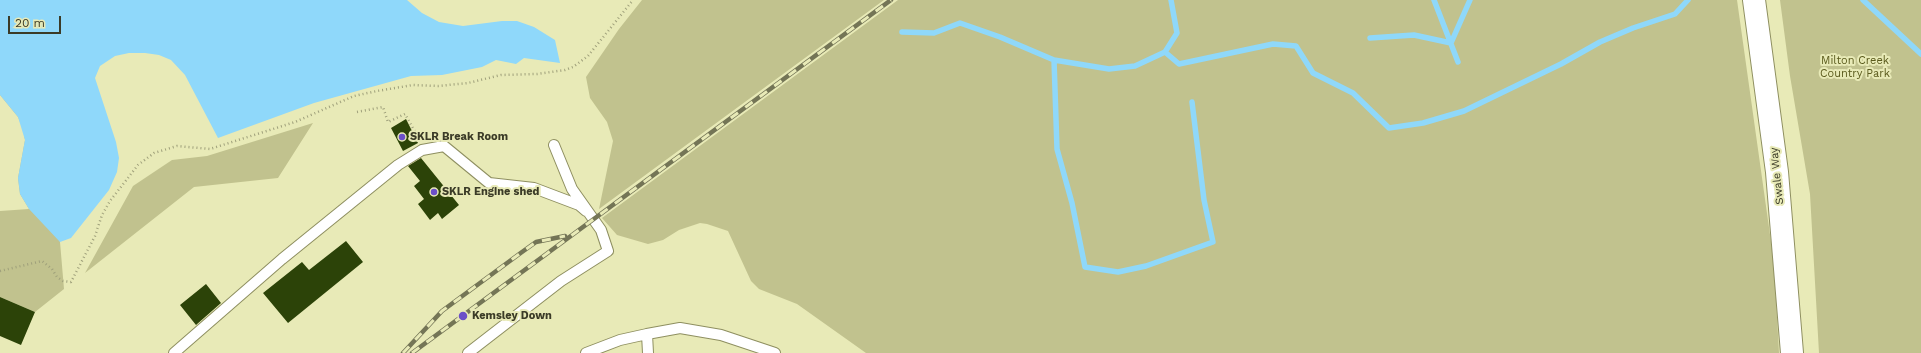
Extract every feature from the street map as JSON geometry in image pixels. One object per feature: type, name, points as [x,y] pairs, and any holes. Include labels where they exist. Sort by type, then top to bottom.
[{"type":"main road","name":"Swale Way","points":[[1754,0],[1777,172],[1792,353]]},
{"type":"lane","points":[[554,145],[572,189],[586,211]]},
{"type":"lane","points":[[174,353],[282,259],[398,165],[425,150],[444,146],[489,183],[534,188],[579,205],[596,221],[604,234],[608,248],[607,252],[567,277],[468,353]]},
{"type":"lane","points":[[586,353],[620,340],[674,329],[700,330],[721,335],[775,353]]},
{"type":"lane","points":[[647,334],[648,353]]},
{"type":"path","points":[[0,271],[42,261],[63,281],[71,282],[95,236],[102,215],[110,201],[138,165],[154,153],[177,146],[210,149],[295,122],[354,96],[377,90],[413,86],[438,86],[468,83],[501,75],[537,74],[565,70],[573,67],[588,56],[633,0]]},
{"type":"path","points":[[357,112],[383,107],[388,122],[405,114],[425,150]]},
{"type":"green space","points":[[642,0],[884,0],[599,209],[613,141],[607,122],[590,98],[586,77],[619,29]]},
{"type":"green space","points":[[898,0],[1737,0],[1774,263],[1779,353],[866,353],[797,304],[759,289],[751,281],[728,231],[700,223],[679,230],[663,240],[648,244],[617,235],[602,218]]},
{"type":"green space","name":"Milton Creek Country Park","points":[[1780,0],[1921,0],[1921,353],[1819,353],[1810,194],[1790,76]]},
{"type":"green space","points":[[0,8],[56,209],[60,242],[64,289],[35,312],[0,297],[0,211],[29,209],[20,194],[18,178],[25,140],[23,129],[18,117],[0,95]]},
{"type":"green space","points":[[313,123],[278,178],[194,187],[85,273],[133,186],[172,160],[207,156]]},
{"type":"water","points":[[0,0],[407,0],[422,13],[439,22],[463,26],[502,21],[517,21],[534,27],[555,40],[560,63],[524,58],[516,64],[496,60],[482,67],[442,75],[411,76],[314,103],[218,138],[185,75],[171,60],[159,55],[145,53],[129,53],[115,56],[100,66],[95,78],[116,142],[119,158],[117,172],[109,190],[71,238],[60,242],[29,209],[20,194],[18,178],[25,140],[18,117],[0,95]]},
{"type":"building","points":[[406,119],[418,143],[403,151],[391,128]]},
{"type":"building","name":"SKLR Engine shed","points":[[421,158],[459,205],[442,219],[438,213],[430,220],[418,204],[424,199],[414,186],[420,181],[408,166]]},
{"type":"building","points":[[346,241],[363,262],[288,323],[263,293],[302,262],[309,270]]},
{"type":"building","points":[[206,284],[221,303],[196,325],[180,305]]},
{"type":"building","points":[[0,297],[35,312],[21,345],[0,336]]},
{"type":"waterway","points":[[902,32],[934,33],[960,23],[1000,37],[1054,60],[1109,69],[1135,66],[1165,52],[1177,33],[1171,0]]},
{"type":"waterway","points":[[1434,0],[1458,62]]},
{"type":"waterway","points":[[1370,38],[1414,35],[1451,43],[1470,0]]},
{"type":"waterway","points":[[1165,52],[1179,64],[1273,44],[1296,46],[1313,73],[1353,93],[1389,128],[1423,123],[1464,111],[1561,64],[1600,42],[1633,28],[1675,14],[1688,0]]},
{"type":"waterway","points":[[1863,0],[1921,54]]},
{"type":"waterway","points":[[1054,60],[1057,149],[1072,203],[1085,267],[1118,272],[1146,266],[1213,242],[1204,200],[1192,102]]},
{"type":"railway","points":[[412,353],[891,0]]},
{"type":"railway","points":[[403,353],[442,311],[522,252],[536,242],[565,236]]},
{"type":"place","name":"SKLR Break Room","points":[[402,137]]},
{"type":"place","name":"SKLR Engine shed","points":[[434,192]]},
{"type":"place","name":"Kemsley Down","points":[[463,316]]}]
